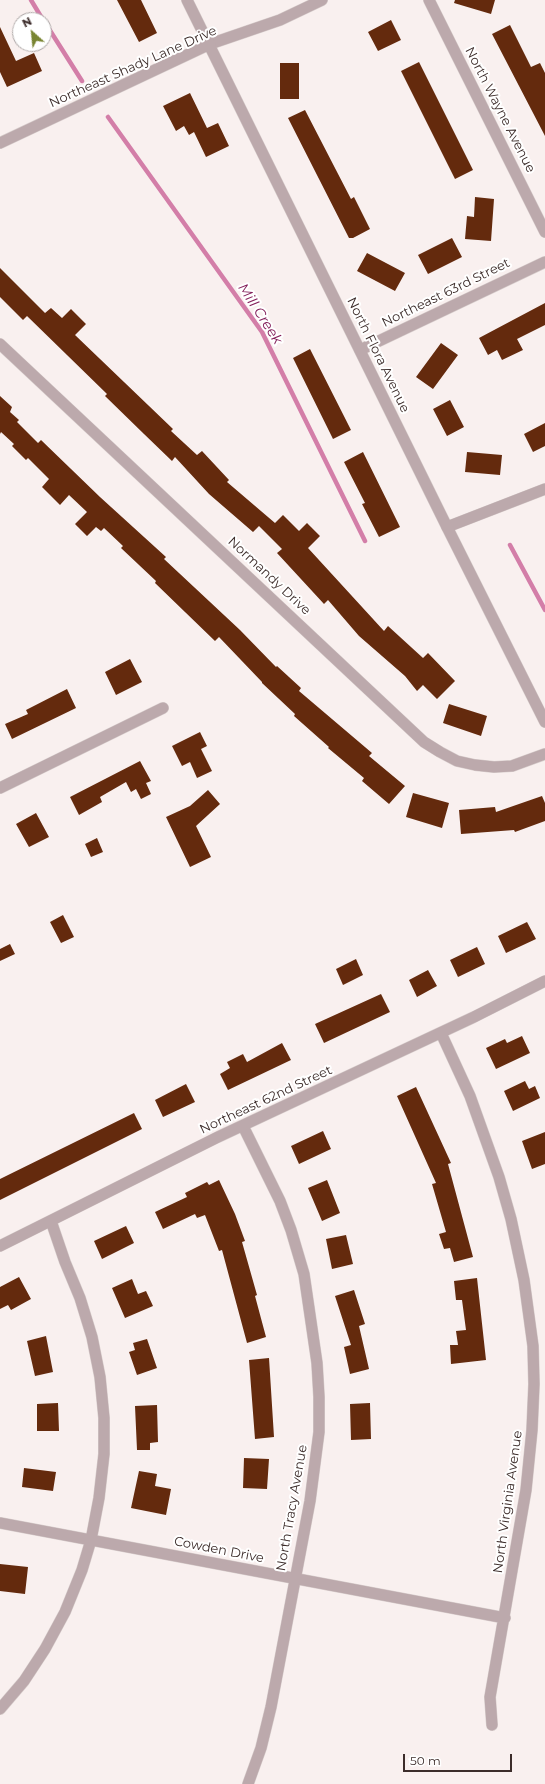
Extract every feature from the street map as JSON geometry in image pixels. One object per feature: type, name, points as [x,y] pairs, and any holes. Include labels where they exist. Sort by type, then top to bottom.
[{"type":"street","name":"North Flora Avenue","points":[[187,0],[545,722]]},
{"type":"street","name":"Northeast Shady Lane Drive","points":[[0,143],[210,44],[280,20],[322,0]]},
{"type":"street","name":"North Wayne Avenue","points":[[429,0],[545,232]]},
{"type":"street","name":"Northeast 63rd Street","points":[[360,350],[545,262]]},
{"type":"street","name":"Normandy Drive","points":[[0,344],[424,742],[457,760],[475,765],[494,767],[512,766],[545,754]]},
{"type":"street","points":[[447,527],[545,489]]},
{"type":"street","points":[[0,788],[164,708]]},
{"type":"street","name":"Northeast 62nd Street","points":[[0,1246],[243,1126],[441,1033],[545,981]]},
{"type":"street","name":"North Virginia Avenue","points":[[441,1033],[470,1096],[497,1170],[511,1219],[529,1308],[533,1346],[534,1377],[532,1430],[526,1490],[505,1618],[490,1697],[492,1724]]},
{"type":"street","name":"North Tracy Avenue","points":[[243,1126],[280,1201],[291,1230],[304,1274],[317,1363],[319,1432],[316,1467],[271,1707],[261,1748],[248,1784]]},
{"type":"street","points":[[0,1709],[24,1681],[45,1649],[65,1612],[82,1570],[91,1540],[99,1498],[104,1454],[104,1418],[100,1377],[92,1337],[80,1298],[51,1222]]},
{"type":"street","name":"Cowden Drive","points":[[0,1523],[505,1618]]},
{"type":"building","points":[[117,0],[141,0],[157,33],[139,42]]},
{"type":"building","points":[[455,0],[495,0],[491,14],[454,3]]},
{"type":"building","points":[[391,20],[401,40],[378,51],[368,32]]},
{"type":"building","points":[[510,25],[531,67],[540,63],[545,73],[545,136],[492,34]]},
{"type":"building","points":[[0,27],[16,61],[34,53],[42,71],[7,87],[0,72]]},
{"type":"building","points":[[419,62],[473,170],[455,179],[401,71]]},
{"type":"building","points":[[280,63],[299,63],[299,99],[280,99]]},
{"type":"building","points":[[190,93],[207,128],[218,123],[229,146],[206,157],[194,132],[189,135],[184,126],[176,131],[163,106]]},
{"type":"building","points":[[305,110],[351,199],[354,197],[370,229],[353,238],[349,238],[288,118]]},
{"type":"building","points":[[475,197],[494,199],[491,241],[465,239],[467,216],[474,217]]},
{"type":"building","points":[[452,238],[462,257],[428,274],[418,255]]},
{"type":"building","points":[[367,253],[405,273],[395,291],[357,271]]},
{"type":"building","points":[[0,268],[45,313],[51,308],[62,318],[71,309],[86,324],[75,335],[173,429],[171,431],[197,455],[202,451],[229,480],[227,482],[275,523],[283,515],[299,531],[307,523],[320,536],[308,548],[384,631],[388,626],[423,658],[428,653],[455,681],[437,699],[423,685],[417,691],[405,676],[359,636],[328,600],[324,604],[277,553],[282,549],[259,526],[253,532],[209,494],[175,457],[172,461],[105,396],[107,394],[27,316],[23,320],[0,297]]},
{"type":"building","points":[[545,303],[545,325],[517,339],[523,350],[502,360],[497,350],[488,355],[479,338]]},
{"type":"building","points":[[441,343],[458,355],[433,389],[416,377]]},
{"type":"building","points":[[310,349],[351,430],[333,439],[293,358]]},
{"type":"building","points":[[0,396],[12,407],[10,412],[19,420],[17,422],[38,443],[41,440],[100,497],[166,557],[164,559],[240,630],[276,667],[277,666],[301,688],[299,691],[372,753],[369,756],[405,786],[389,804],[362,781],[364,778],[328,748],[329,747],[294,716],[295,714],[262,683],[219,637],[215,641],[155,583],[156,581],[121,548],[123,546],[104,528],[101,531],[96,527],[87,536],[75,524],[87,512],[69,495],[60,505],[42,487],[49,479],[28,458],[26,460],[12,446],[14,444],[1,432],[0,434]]},
{"type":"building","points":[[450,400],[464,427],[447,436],[433,409]]},
{"type":"building","points":[[545,423],[545,446],[533,452],[524,434]]},
{"type":"building","points":[[363,452],[400,527],[379,537],[362,504],[365,503],[344,462]]},
{"type":"building","points":[[467,452],[502,455],[500,475],[465,472]]},
{"type":"building","points":[[130,659],[142,682],[116,695],[105,672]]},
{"type":"building","points":[[67,689],[76,708],[12,739],[5,724],[28,714],[26,710]]},
{"type":"building","points":[[449,704],[487,716],[481,736],[443,723]]},
{"type":"building","points":[[200,732],[207,746],[201,749],[212,771],[197,778],[190,762],[182,766],[172,746]]},
{"type":"building","points":[[140,761],[151,781],[146,783],[151,794],[141,799],[136,789],[131,792],[126,782],[100,797],[102,802],[79,815],[70,797]]},
{"type":"building","points":[[208,790],[220,804],[196,826],[211,857],[190,867],[166,817],[190,806]]},
{"type":"building","points":[[413,793],[449,803],[442,828],[406,817]]},
{"type":"building","points":[[542,796],[545,803],[545,821],[515,832],[514,830],[461,834],[459,810],[495,807],[496,812]]},
{"type":"building","points":[[36,813],[49,837],[29,847],[16,824]]},
{"type":"building","points":[[97,838],[103,852],[91,857],[85,844]]},
{"type":"building","points":[[63,915],[74,937],[61,943],[50,922]]},
{"type":"building","points":[[527,922],[536,939],[506,953],[498,936]]},
{"type":"building","points":[[10,944],[15,954],[0,961],[0,949]]},
{"type":"building","points":[[477,947],[485,964],[458,977],[450,960]]},
{"type":"building","points":[[356,959],[363,975],[343,985],[336,969]]},
{"type":"building","points":[[428,970],[437,986],[417,997],[409,980]]},
{"type":"building","points":[[381,994],[390,1012],[324,1043],[315,1024]]},
{"type":"building","points":[[522,1036],[530,1053],[496,1069],[486,1048],[505,1039],[507,1043]]},
{"type":"building","points":[[282,1043],[291,1060],[228,1090],[220,1074],[230,1068],[227,1062],[243,1054],[247,1062]]},
{"type":"building","points":[[525,1081],[529,1089],[535,1086],[540,1098],[513,1111],[504,1091]]},
{"type":"building","points":[[186,1084],[195,1102],[163,1117],[155,1100]]},
{"type":"building","points":[[416,1087],[451,1163],[448,1164],[473,1257],[454,1262],[450,1248],[444,1249],[439,1234],[446,1232],[432,1184],[436,1183],[397,1096]]},
{"type":"building","points":[[134,1113],[142,1129],[0,1200],[0,1179]]},
{"type":"building","points":[[323,1131],[331,1149],[299,1164],[291,1146]]},
{"type":"building","points":[[545,1132],[545,1164],[532,1169],[522,1141]]},
{"type":"building","points":[[219,1180],[235,1214],[245,1241],[242,1242],[257,1295],[255,1296],[266,1337],[247,1343],[222,1250],[219,1251],[205,1215],[197,1218],[195,1214],[163,1229],[155,1212],[187,1197],[185,1193],[207,1182],[209,1185]]},
{"type":"building","points":[[327,1180],[340,1213],[322,1221],[308,1188]]},
{"type":"building","points":[[126,1226],[134,1243],[102,1259],[94,1241]]},
{"type":"building","points":[[346,1235],[353,1264],[332,1269],[326,1239]]},
{"type":"building","points":[[19,1277],[31,1299],[11,1310],[8,1305],[0,1309],[0,1287]]},
{"type":"building","points":[[477,1278],[486,1360],[451,1364],[450,1345],[458,1345],[456,1331],[466,1330],[462,1300],[456,1300],[454,1281]]},
{"type":"building","points":[[132,1279],[138,1294],[146,1291],[153,1306],[125,1318],[112,1288]]},
{"type":"building","points":[[354,1290],[365,1324],[359,1326],[369,1369],[350,1374],[344,1347],[351,1345],[335,1296]]},
{"type":"building","points":[[46,1336],[53,1372],[35,1376],[27,1341]]},
{"type":"building","points":[[147,1339],[157,1368],[137,1375],[129,1352],[135,1350],[133,1343]]},
{"type":"building","points":[[269,1358],[274,1437],[255,1439],[249,1360]]},
{"type":"building","points":[[58,1403],[59,1431],[37,1431],[37,1404]]},
{"type":"building","points":[[370,1403],[371,1439],[351,1440],[350,1404]]},
{"type":"building","points":[[157,1405],[158,1442],[150,1443],[150,1450],[137,1450],[135,1406]]},
{"type":"building","points":[[244,1458],[269,1459],[267,1489],[243,1488]]},
{"type":"building","points":[[24,1468],[56,1472],[53,1491],[22,1487]]},
{"type":"building","points":[[139,1471],[157,1474],[155,1486],[171,1489],[166,1515],[131,1508]]},
{"type":"building","points":[[0,1564],[28,1567],[25,1594],[0,1591]]},
{"type":"waterway","name":"Mill Creek","points":[[31,0],[38,12]]},
{"type":"waterway","name":"Mill Creek","points":[[52,34],[82,81]]},
{"type":"waterway","name":"Mill Creek","points":[[108,117],[262,332],[365,541]]},
{"type":"waterway","name":"Mill Creek","points":[[510,545],[545,610]]}]
